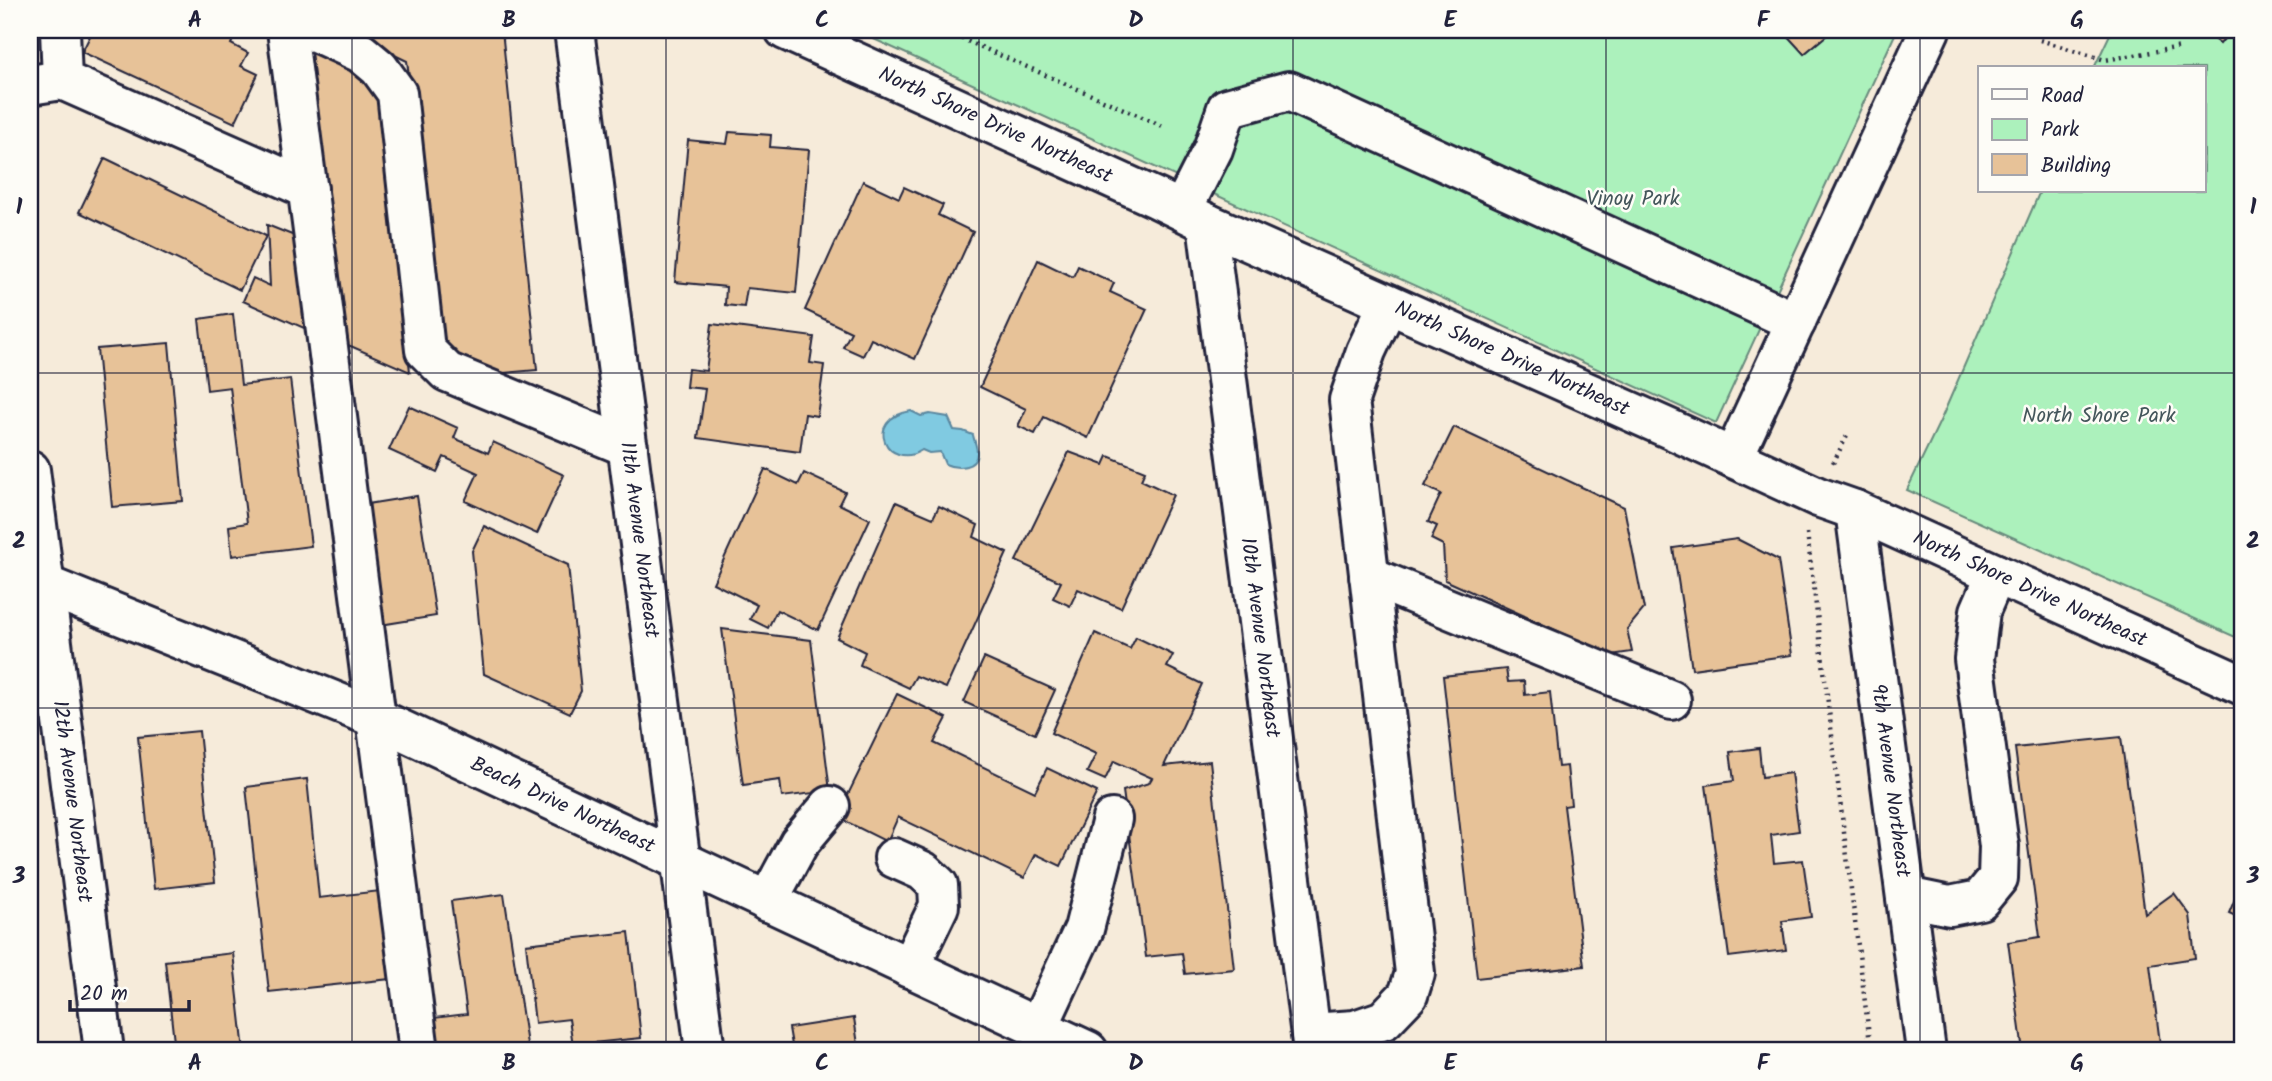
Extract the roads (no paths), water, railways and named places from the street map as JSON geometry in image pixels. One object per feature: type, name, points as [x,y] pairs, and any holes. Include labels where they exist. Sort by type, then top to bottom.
[{"type":"street","points":[[60,30],[46,83],[308,189]]},
{"type":"street","points":[[287,30],[419,1051]]},
{"type":"street","points":[[311,30],[361,53],[379,68],[397,93],[425,350],[447,372],[628,447]]},
{"type":"street","name":"11th Avenue Northeast","points":[[574,30],[705,1051]]},
{"type":"street","name":"North Shore Drive Northeast","points":[[785,30],[1818,498],[1855,510],[2242,685]]},
{"type":"street","points":[[1733,458],[1930,30]]},
{"type":"street","points":[[1195,217],[1227,108],[1289,91],[1796,322]]},
{"type":"street","name":"10th Avenue Northeast","points":[[1195,217],[1312,1042]]},
{"type":"street","points":[[1312,1042],[1384,1020],[1408,995],[1415,973],[1349,400],[1366,351],[1388,304]]},
{"type":"street","name":"12th Avenue Northeast","points":[[30,470],[37,583],[104,1051]]},
{"type":"street","name":"9th Avenue Northeast","points":[[1855,510],[1926,1051]]},
{"type":"street","points":[[1907,897],[1950,906],[1980,900],[1998,877],[1998,846],[1974,659],[1980,611],[1996,574]]},
{"type":"street","points":[[1369,576],[1671,700]]},
{"type":"street","name":"Beach Drive Northeast","points":[[37,583],[376,718],[1088,1051]]},
{"type":"street","points":[[767,902],[799,843],[830,806]]},
{"type":"street","points":[[1038,1028],[1084,929],[1112,819]]},
{"type":"street","points":[[894,858],[923,871],[938,885],[939,906],[909,968]]},
{"type":"water","points":[[911,411],[921,416],[930,414],[948,417],[954,430],[973,435],[977,452],[974,462],[955,467],[945,464],[940,452],[929,453],[922,450],[910,455],[899,454],[890,449],[885,442],[887,424],[896,416]]},
{"type":"park label","name":"Vinoy Park","points":[[1633,199]]},
{"type":"park label","name":"North Shore Park","points":[[2099,416]]}]
